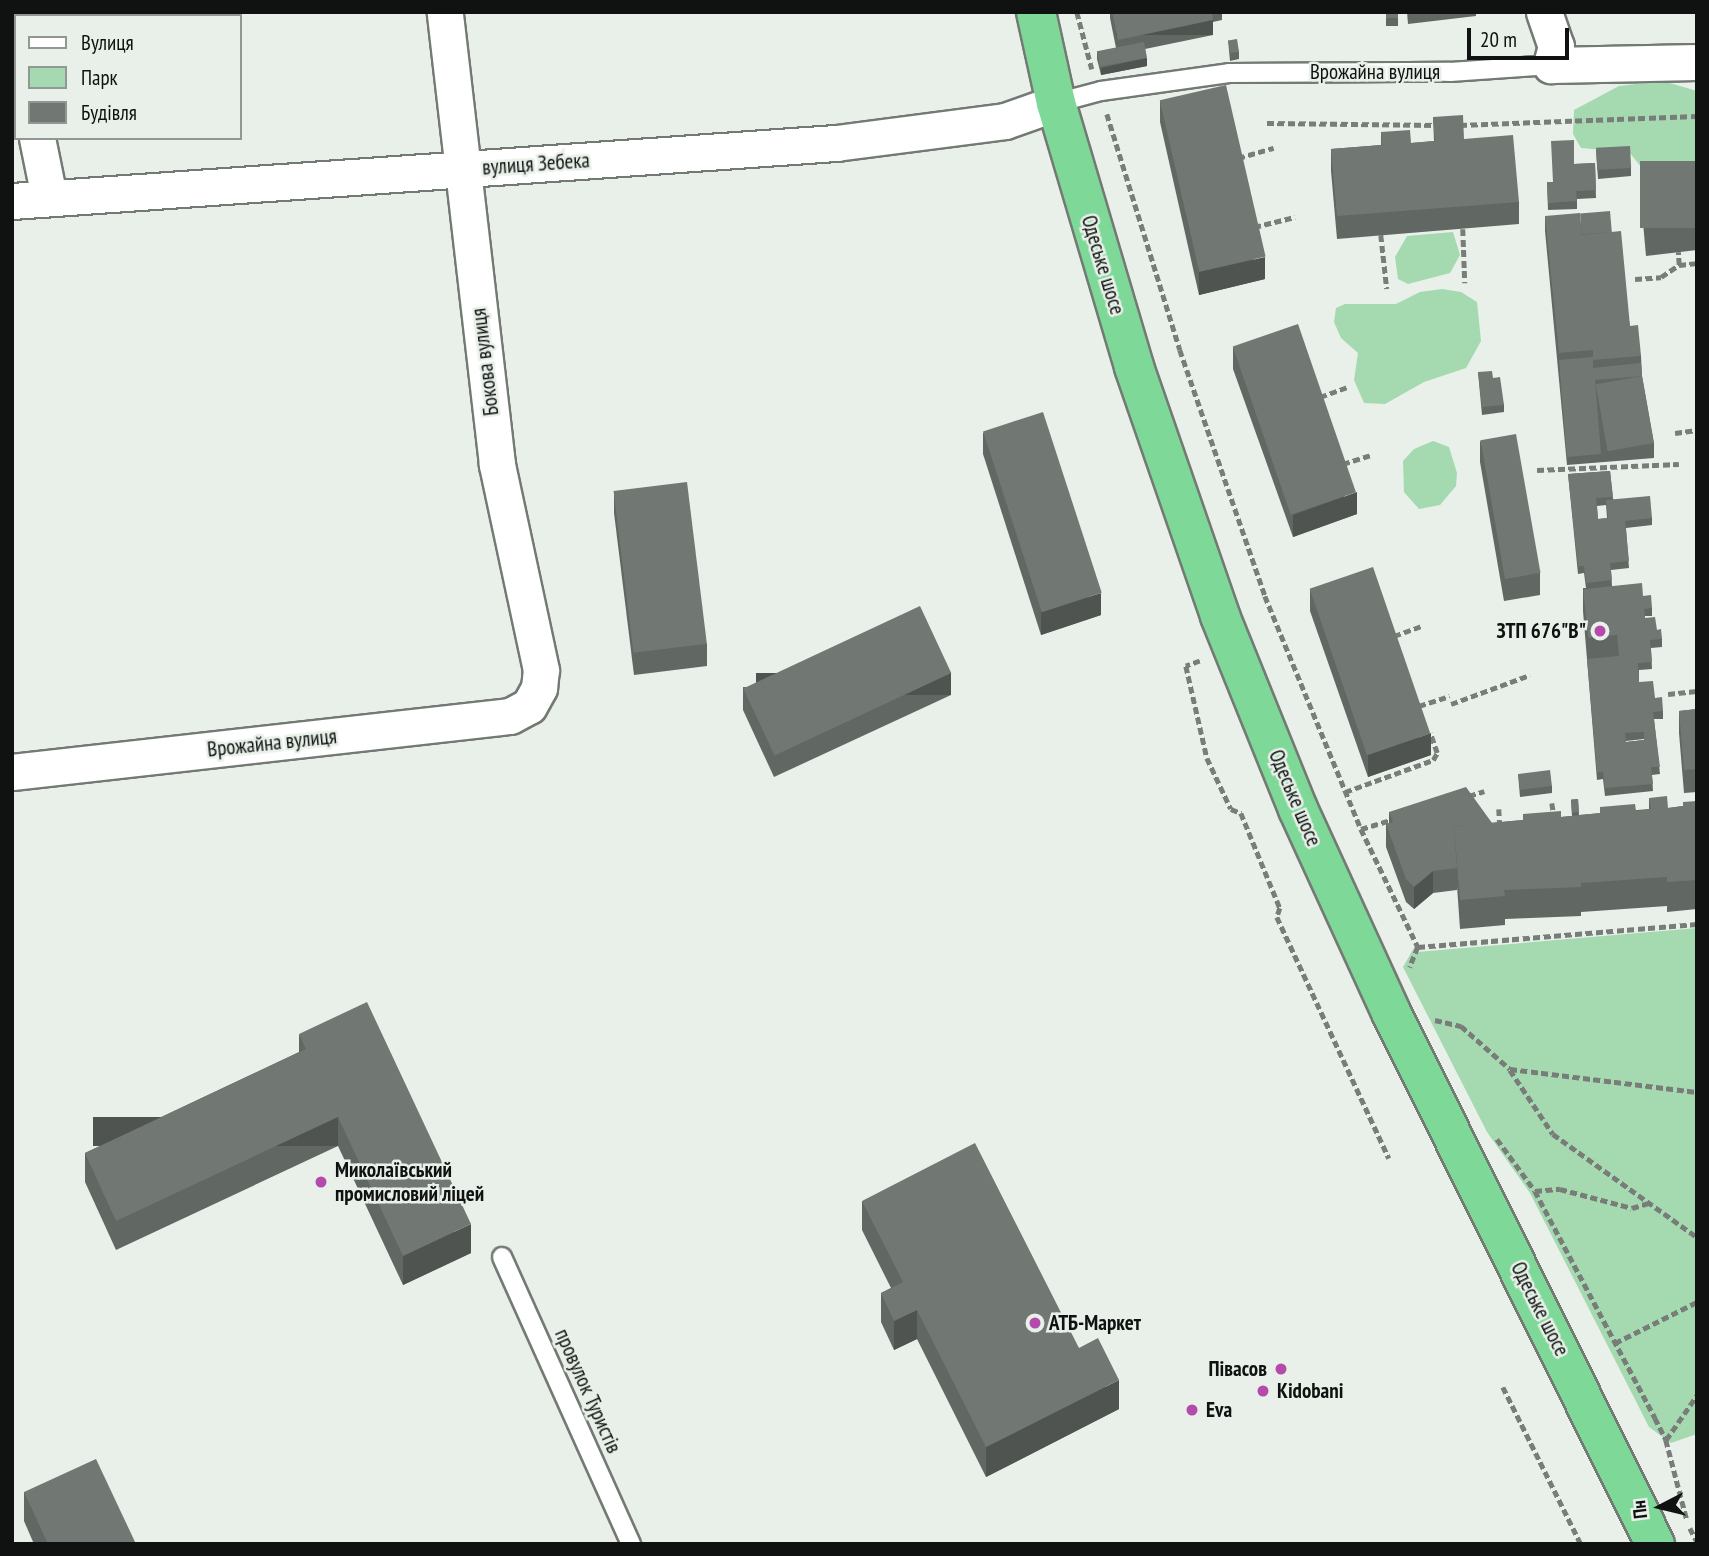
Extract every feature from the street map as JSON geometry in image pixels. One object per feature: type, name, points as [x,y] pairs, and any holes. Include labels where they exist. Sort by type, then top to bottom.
[{"type":"highway","name":"Одеське шосе","points":[[1036,12],[1056,103],[1138,379],[1233,648],[1298,809],[1390,1010],[1656,1544]]},
{"type":"street","name":"Бокова вулиця","points":[[444,12],[497,464],[541,670],[539,688],[529,706]]},
{"type":"street","points":[[1544,12],[1556,46],[1551,65]]},
{"type":"street","name":"Врожайна вулиця","points":[[1551,65],[1697,62]]},
{"type":"street","name":"вулиця Зебека","points":[[12,201],[836,143],[1005,121],[1056,103]]},
{"type":"street","points":[[37,140],[49,197]]},
{"type":"street","name":"Врожайна вулиця","points":[[12,772],[510,716],[529,706]]},
{"type":"lane","name":"Врожайна вулиця","points":[[1056,103],[1101,91],[1229,73],[1450,72],[1551,65]]},
{"type":"lane","name":"провулок Туристів","points":[[502,1257],[631,1544]]},
{"type":"path","points":[[1077,12],[1180,350],[1279,631],[1361,829],[1418,947],[1409,972]]},
{"type":"path","points":[[1456,125],[1551,125],[1697,116]]},
{"type":"path","points":[[1267,123],[1442,125]]},
{"type":"path","points":[[1238,158],[1274,148]]},
{"type":"path","points":[[1253,227],[1295,217]]},
{"type":"path","points":[[1463,229],[1465,283]]},
{"type":"path","points":[[1381,235],[1387,289]]},
{"type":"path","points":[[1678,252],[1679,265]]},
{"type":"path","points":[[1635,279],[1661,277],[1679,265],[1697,263]]},
{"type":"path","points":[[1316,399],[1348,387]]},
{"type":"path","points":[[1675,433],[1697,430]]},
{"type":"path","points":[[1339,465],[1371,455]]},
{"type":"path","points":[[1537,470],[1679,464]]},
{"type":"path","points":[[1390,638],[1422,626]]},
{"type":"path","points":[[1279,631],[1185,666],[1207,758],[1231,809],[1241,813],[1280,908],[1277,917],[1389,1158]]},
{"type":"path","points":[[1451,704],[1530,675]]},
{"type":"path","points":[[1668,694],[1697,691]]},
{"type":"path","points":[[1424,718],[1417,707],[1449,696]]},
{"type":"path","points":[[1345,792],[1433,760],[1437,753],[1429,730]]},
{"type":"path","points":[[1463,797],[1484,791]]},
{"type":"path","points":[[1552,803],[1555,827]]},
{"type":"path","points":[[1499,809],[1502,837]]},
{"type":"path","points":[[1361,829],[1405,815]]},
{"type":"path","points":[[1418,947],[1697,924]]},
{"type":"path","points":[[1428,1008],[1440,1032]]},
{"type":"path","points":[[1434,1020],[1461,1026],[1510,1069],[1553,1134],[1697,1237]]},
{"type":"path","points":[[1510,1069],[1697,1092]]},
{"type":"path","points":[[1490,1129],[1535,1191],[1666,1440],[1677,1492],[1697,1542]]},
{"type":"path","points":[[1535,1191],[1560,1189],[1632,1208],[1648,1203]]},
{"type":"path","points":[[1615,1343],[1697,1302]]},
{"type":"path","points":[[1503,1387],[1581,1544]]},
{"type":"path","points":[[1666,1440],[1697,1395]]},
{"type":"green space","points":[[1663,81],[1697,91],[1697,170],[1642,168],[1629,152],[1581,148],[1573,134],[1574,110],[1619,86]]},
{"type":"green space","points":[[1453,232],[1460,255],[1450,273],[1408,284],[1398,279],[1395,257],[1407,236]]},
{"type":"green space","points":[[1442,289],[1461,292],[1477,302],[1481,341],[1466,368],[1424,382],[1385,404],[1364,403],[1354,380],[1358,353],[1341,338],[1334,322],[1336,308],[1345,304],[1396,304],[1420,292]]},
{"type":"green space","points":[[1433,441],[1449,447],[1457,473],[1456,486],[1440,505],[1419,509],[1404,492],[1403,461],[1414,449]]},
{"type":"green space","points":[[1697,928],[1697,1434],[1671,1443],[1649,1427],[1530,1193],[1487,1132],[1403,967],[1415,946],[1417,952]]},
{"type":"building","points":[[1112,12],[1212,12],[1213,20],[1118,40]]},
{"type":"building","points":[[1386,12],[1398,12],[1398,18],[1386,18]]},
{"type":"building","points":[[1237,39],[1239,52],[1230,53],[1228,40]]},
{"type":"building","points":[[1144,42],[1147,58],[1100,67],[1097,51]]},
{"type":"building","points":[[1226,85],[1266,256],[1199,272],[1160,100]]},
{"type":"building","points":[[1463,115],[1464,139],[1513,135],[1519,202],[1337,216],[1331,149],[1382,145],[1381,132],[1410,130],[1411,143],[1435,141],[1433,117]]},
{"type":"building","points":[[1574,140],[1574,164],[1595,163],[1596,190],[1576,191],[1577,201],[1548,203],[1547,182],[1553,182],[1551,141]]},
{"type":"building","points":[[1630,146],[1631,168],[1597,170],[1596,148]]},
{"type":"building","points":[[1640,161],[1697,161],[1697,228],[1640,228]]},
{"type":"building","points":[[1610,211],[1612,232],[1582,235],[1580,214]]},
{"type":"building","points":[[1580,213],[1582,235],[1621,231],[1630,326],[1638,325],[1641,356],[1593,360],[1593,350],[1559,353],[1545,216]]},
{"type":"building","points":[[1298,324],[1356,492],[1291,515],[1233,346]]},
{"type":"building","points":[[1593,357],[1593,368],[1641,363],[1642,376],[1595,380],[1601,454],[1567,457],[1559,360]]},
{"type":"building","points":[[1492,371],[1493,378],[1500,377],[1504,405],[1482,407],[1478,372]]},
{"type":"building","points":[[1642,376],[1654,443],[1608,451],[1596,384]]},
{"type":"building","points":[[1043,412],[1102,593],[1042,612],[983,431]]},
{"type":"building","points":[[1516,434],[1540,573],[1505,579],[1481,440]]},
{"type":"building","points":[[1610,471],[1613,497],[1596,498],[1598,519],[1608,518],[1606,500],[1650,496],[1652,518],[1625,521],[1629,561],[1610,563],[1612,580],[1586,583],[1584,566],[1578,566],[1568,474]]},
{"type":"building","points":[[687,482],[707,644],[633,653],[614,491]]},
{"type":"building","points":[[1373,567],[1430,733],[1367,755],[1310,589]]},
{"type":"building","points":[[1642,583],[1643,596],[1651,595],[1652,608],[1644,609],[1645,618],[1655,617],[1662,639],[1650,640],[1652,662],[1638,663],[1639,682],[1653,681],[1655,698],[1662,697],[1663,711],[1653,712],[1660,767],[1651,767],[1653,784],[1605,788],[1603,772],[1597,772],[1587,659],[1619,656],[1613,586]],"holes":[[[1644,732],[1644,740],[1626,742],[1625,733]]]},
{"type":"building","points":[[1613,586],[1618,635],[1588,638],[1583,589]]},
{"type":"building","points":[[920,606],[951,673],[775,755],[743,688]]},
{"type":"building","points":[[1697,709],[1697,769],[1684,770],[1679,711]]},
{"type":"building","points":[[1550,770],[1552,786],[1520,790],[1518,774]]},
{"type":"building","points":[[1466,787],[1492,823],[1454,826],[1457,868],[1433,871],[1414,887],[1406,879],[1386,824],[1393,822],[1389,812]]},
{"type":"building","points":[[1667,796],[1668,808],[1683,806],[1683,802],[1697,801],[1697,880],[1667,882],[1667,877],[1581,883],[1581,887],[1504,890],[1505,896],[1460,900],[1454,826],[1523,820],[1523,814],[1561,811],[1561,817],[1600,813],[1600,807],[1635,804],[1636,811],[1651,809],[1649,798]]},
{"type":"building","points":[[1571,799],[1578,799],[1579,812],[1572,812]]},
{"type":"building","points":[[367,1002],[471,1224],[403,1256],[338,1117],[116,1221],[85,1153],[306,1049],[299,1034]]},
{"type":"building","points":[[975,1143],[1079,1348],[1098,1338],[1119,1380],[986,1447],[917,1310],[894,1321],[881,1293],[903,1282],[862,1201]]},
{"type":"building","points":[[96,1459],[136,1544],[48,1544],[24,1492]]},
{"type":"place","name":"ЗТП 676\"В\"","points":[[1600,631]]},
{"type":"place","name":"Миколаївський промисловий ліцей","points":[[321,1182]]},
{"type":"place","name":"АТБ-Маркет","points":[[1035,1323]]},
{"type":"place","name":"Півасов","points":[[1281,1369]]},
{"type":"place","name":"Kidobani","points":[[1263,1391]]},
{"type":"place","name":"Eva","points":[[1192,1410]]}]
